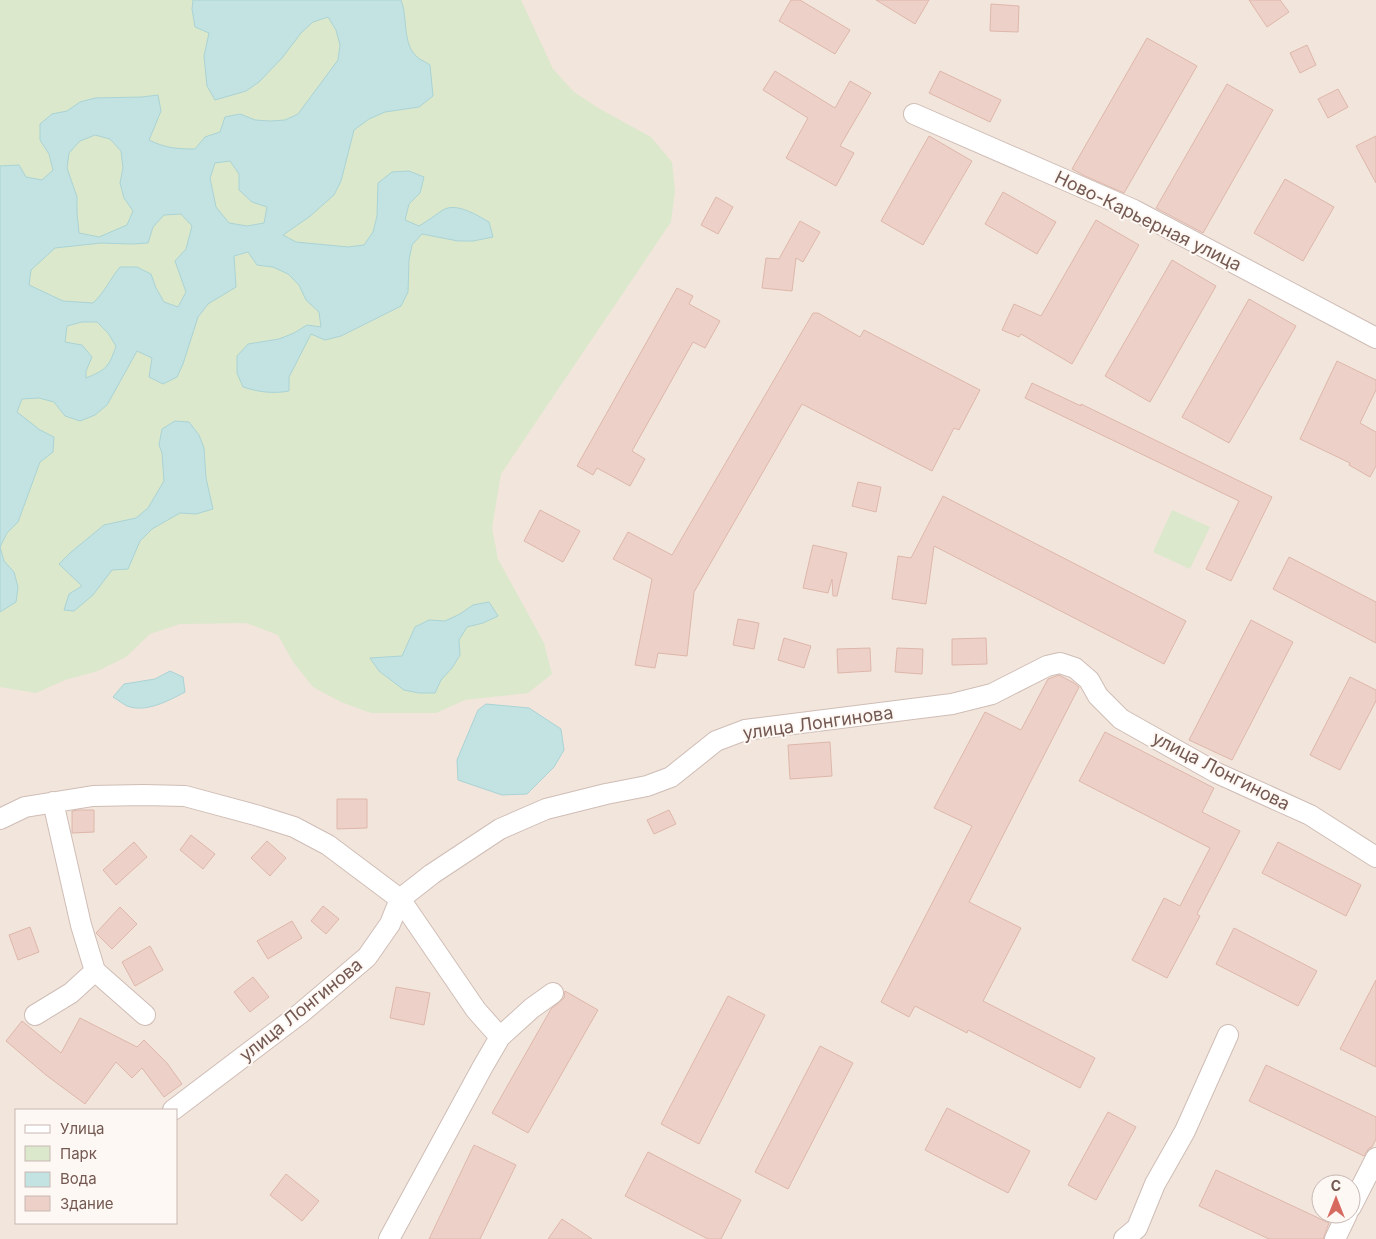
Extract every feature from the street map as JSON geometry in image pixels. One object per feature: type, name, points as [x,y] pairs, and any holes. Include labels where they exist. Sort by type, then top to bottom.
[{"type":"street","name":"Ново-Карьерная улица","points":[[914,114],[1134,210],[1376,338]]},
{"type":"street","name":"улица Лонгинова","points":[[174,1109],[301,1013],[367,957],[390,924],[400,899],[432,874],[500,829],[546,809],[647,786],[671,777],[716,741],[745,730],[952,704],[992,694],[1047,666],[1060,663],[1075,668],[1089,680],[1098,696],[1121,719],[1217,773],[1310,815],[1376,857]]},
{"type":"street","points":[[0,819],[25,807],[93,796],[185,796],[259,816],[294,828],[328,845],[400,899],[476,1010],[500,1037]]},
{"type":"street","points":[[53,802],[81,925],[94,971],[145,1015]]},
{"type":"street","points":[[35,1015],[70,993],[94,971]]},
{"type":"street","points":[[389,1239],[500,1037],[532,1008],[553,993]]},
{"type":"street","points":[[1124,1239],[1137,1228],[1155,1184],[1185,1131],[1228,1035]]},
{"type":"street","points":[[1361,1187],[1376,1158]]},
{"type":"street","points":[[1335,1239],[1343,1224]]},
{"type":"shaded area","points":[[0,0],[1376,0],[1376,1239],[0,1239]]},
{"type":"green space","points":[[0,0],[521,0],[553,69],[574,92],[600,109],[651,137],[672,162],[675,191],[671,222],[501,474],[492,528],[498,559],[544,643],[552,674],[528,693],[465,700],[436,713],[371,713],[341,702],[313,687],[293,662],[278,635],[246,623],[180,624],[150,634],[126,657],[98,671],[65,680],[36,693],[0,687]]},
{"type":"green space","points":[[1172,510],[1210,527],[1190,569],[1153,552]]},
{"type":"water","points":[[193,0],[401,0],[409,44],[419,59],[430,65],[433,96],[419,107],[385,112],[369,119],[354,130],[341,181],[334,195],[309,217],[283,235],[296,242],[348,247],[364,245],[373,232],[377,216],[378,183],[392,172],[409,171],[424,177],[420,193],[409,204],[405,220],[419,226],[443,210],[460,208],[489,222],[493,237],[473,241],[458,241],[422,234],[412,245],[409,260],[408,292],[401,306],[341,336],[325,340],[311,334],[289,377],[289,391],[277,392],[243,387],[237,373],[237,356],[248,344],[279,339],[307,325],[321,327],[319,312],[306,300],[299,285],[288,274],[273,267],[257,265],[248,252],[234,256],[236,287],[208,304],[198,317],[177,377],[163,384],[149,377],[152,358],[137,351],[107,405],[95,415],[80,421],[65,416],[54,402],[39,398],[22,399],[17,412],[40,430],[54,437],[53,452],[40,462],[18,522],[7,533],[0,547],[0,166],[19,165],[26,177],[42,180],[53,170],[49,154],[40,140],[40,124],[52,114],[67,111],[80,102],[95,98],[158,95],[161,111],[149,140],[171,148],[195,149],[205,137],[220,132],[225,117],[240,114],[255,120],[270,121],[285,120],[298,114],[338,60],[340,45],[336,30],[328,17],[313,22],[301,33],[282,58],[259,82],[246,91],[215,100],[207,86],[204,56],[209,33],[195,27],[192,9]],"holes":[[[95,135],[110,139],[121,151],[123,168],[120,183],[124,198],[133,211],[127,225],[99,237],[79,233],[77,197],[67,168],[69,153],[80,141]],[[230,161],[239,174],[239,190],[252,202],[267,207],[264,223],[247,226],[229,223],[216,207],[210,178],[215,163]],[[181,214],[192,226],[186,249],[175,261],[186,292],[178,307],[164,302],[151,274],[137,267],[120,267],[93,303],[63,301],[29,285],[31,270],[55,248],[101,243],[148,243],[153,227],[164,215]],[[82,322],[97,322],[108,333],[116,346],[106,367],[86,378],[86,371],[92,357],[82,345],[65,342],[67,326]]]},
{"type":"water","points":[[175,421],[189,422],[199,435],[204,448],[206,478],[213,509],[196,514],[180,513],[152,529],[140,541],[128,569],[112,570],[93,595],[74,611],[64,610],[69,594],[82,586],[59,564],[104,525],[136,518],[148,508],[164,481],[162,453],[159,445],[162,429]]},
{"type":"water","points":[[0,547],[4,561],[14,572],[18,587],[16,602],[0,612]]},
{"type":"water","points":[[489,602],[498,616],[483,623],[467,627],[459,640],[460,655],[441,680],[435,693],[419,693],[404,690],[379,671],[370,658],[402,656],[415,627],[429,620],[445,621],[473,605]]},
{"type":"water","points":[[170,671],[183,677],[185,692],[171,699],[149,707],[134,708],[113,697],[124,684],[155,679]]},
{"type":"water","points":[[486,704],[529,708],[561,729],[564,750],[554,767],[527,794],[502,795],[458,780],[457,760],[478,710]]},
{"type":"building","points":[[791,0],[800,0],[850,30],[835,54],[779,21]]},
{"type":"building","points":[[876,0],[929,0],[915,24]]},
{"type":"building","points":[[1249,0],[1280,0],[1289,12],[1267,27]]},
{"type":"building","points":[[991,4],[1019,6],[1018,32],[990,31]]},
{"type":"building","points":[[1147,38],[1197,66],[1124,193],[1072,169]]},
{"type":"building","points":[[1307,45],[1316,65],[1300,73],[1290,53]]},
{"type":"building","points":[[775,71],[835,108],[850,81],[871,93],[840,146],[854,153],[836,186],[786,158],[808,118],[763,90]]},
{"type":"building","points":[[940,71],[1001,100],[990,122],[929,93]]},
{"type":"building","points":[[1227,84],[1273,110],[1203,233],[1156,208]]},
{"type":"building","points":[[1338,89],[1348,107],[1328,118],[1318,99]]},
{"type":"building","points":[[929,136],[972,161],[923,245],[881,221]]},
{"type":"building","points":[[1376,136],[1376,183],[1356,146]]},
{"type":"building","points":[[1285,179],[1334,207],[1303,261],[1254,233]]},
{"type":"building","points":[[1003,192],[1056,222],[1037,254],[985,224]]},
{"type":"building","points":[[716,197],[733,207],[718,234],[701,225]]},
{"type":"building","points":[[1096,220],[1139,245],[1072,364],[1021,334],[1019,337],[1002,330],[1014,304],[1041,316]]},
{"type":"building","points":[[800,221],[820,232],[803,262],[796,258],[792,291],[762,288],[766,258],[779,259]]},
{"type":"building","points":[[1172,260],[1216,286],[1150,402],[1105,376]]},
{"type":"building","points":[[677,288],[693,296],[689,304],[720,321],[705,348],[693,342],[632,451],[645,459],[630,486],[597,468],[593,475],[577,466]]},
{"type":"building","points":[[1249,299],[1296,326],[1229,443],[1182,417]]},
{"type":"building","points":[[813,313],[818,313],[860,337],[864,330],[980,390],[959,430],[954,428],[932,471],[802,404],[694,592],[687,656],[658,653],[655,668],[635,665],[652,579],[613,559],[628,532],[672,555]]},
{"type":"building","points":[[1337,361],[1376,380],[1376,390],[1360,423],[1376,432],[1376,466],[1370,477],[1349,465],[1350,463],[1300,439]]},
{"type":"building","points":[[1032,383],[1081,406],[1081,404],[1272,497],[1231,581],[1206,569],[1239,501],[1025,398]]},
{"type":"building","points":[[858,482],[881,487],[876,512],[852,506]]},
{"type":"building","points":[[943,496],[1186,621],[1164,664],[934,546],[926,604],[892,599],[898,556],[911,558]]},
{"type":"building","points":[[540,510],[580,531],[563,562],[524,541]]},
{"type":"building","points":[[813,545],[847,553],[837,596],[833,596],[832,579],[828,593],[803,588]]},
{"type":"building","points":[[1289,557],[1376,602],[1376,643],[1273,589]]},
{"type":"building","points":[[738,619],[759,623],[754,649],[733,645]]},
{"type":"building","points":[[1251,620],[1293,642],[1232,760],[1189,740]]},
{"type":"building","points":[[784,638],[811,646],[804,668],[778,660]]},
{"type":"building","points":[[986,638],[987,664],[952,665],[952,639]]},
{"type":"building","points":[[870,648],[871,671],[838,673],[837,649]]},
{"type":"building","points":[[897,648],[923,649],[922,674],[895,672]]},
{"type":"building","points":[[1059,675],[1079,687],[969,902],[1021,928],[983,1001],[1095,1058],[1080,1088],[968,1030],[967,1033],[915,1006],[909,1017],[881,1002],[972,826],[934,808],[985,712],[1021,730],[1048,679]]},
{"type":"building","points":[[1350,677],[1376,690],[1376,701],[1340,770],[1310,755]]},
{"type":"building","points":[[1105,732],[1214,788],[1202,812],[1240,831],[1197,914],[1200,916],[1167,978],[1132,960],[1164,898],[1180,906],[1210,848],[1079,781]]},
{"type":"building","points":[[830,742],[832,776],[790,779],[788,745]]},
{"type":"building","points":[[337,799],[367,799],[367,828],[337,829]]},
{"type":"building","points":[[94,810],[94,832],[72,833],[72,811]]},
{"type":"building","points":[[669,810],[676,824],[654,834],[647,820]]},
{"type":"building","points":[[191,835],[215,854],[203,869],[180,850]]},
{"type":"building","points":[[267,841],[286,858],[270,876],[251,858]]},
{"type":"building","points":[[134,842],[147,857],[116,885],[103,870]]},
{"type":"building","points":[[1278,842],[1361,885],[1346,916],[1262,873]]},
{"type":"building","points":[[323,906],[339,919],[326,934],[311,921]]},
{"type":"building","points":[[120,907],[137,924],[112,949],[96,933]]},
{"type":"building","points":[[292,921],[302,938],[268,959],[257,941]]},
{"type":"building","points":[[30,927],[39,952],[18,960],[9,935]]},
{"type":"building","points":[[1234,928],[1317,971],[1298,1006],[1216,964]]},
{"type":"building","points":[[150,946],[163,970],[135,986],[122,962]]},
{"type":"building","points":[[253,977],[269,997],[250,1012],[234,992]]},
{"type":"building","points":[[1376,980],[1376,1067],[1340,1049]]},
{"type":"building","points":[[396,987],[430,993],[424,1025],[390,1018]]},
{"type":"building","points":[[565,991],[598,1010],[528,1133],[492,1113],[551,1009],[564,998]]},
{"type":"building","points":[[728,996],[765,1015],[699,1144],[661,1124]]},
{"type":"building","points":[[80,1018],[137,1047],[144,1040],[167,1063],[182,1084],[164,1097],[142,1068],[132,1078],[116,1062],[85,1104],[46,1075],[6,1041],[22,1021],[61,1053]]},
{"type":"building","points":[[820,1046],[853,1063],[788,1189],[755,1172]]},
{"type":"building","points":[[1266,1065],[1376,1117],[1376,1139],[1372,1147],[1369,1148],[1364,1156],[1249,1101]]},
{"type":"building","points":[[947,1108],[1030,1151],[1008,1193],[925,1150]]},
{"type":"building","points":[[1108,1112],[1136,1127],[1096,1200],[1068,1185]]},
{"type":"building","points":[[474,1145],[516,1165],[480,1239],[429,1239]]},
{"type":"building","points":[[648,1152],[741,1200],[721,1239],[708,1239],[625,1196]]},
{"type":"building","points":[[1216,1170],[1311,1215],[1311,1224],[1329,1224],[1323,1239],[1269,1239],[1199,1206]]},
{"type":"building","points":[[286,1174],[319,1201],[302,1221],[270,1195]]},
{"type":"building","points":[[562,1219],[592,1239],[548,1239]]}]
